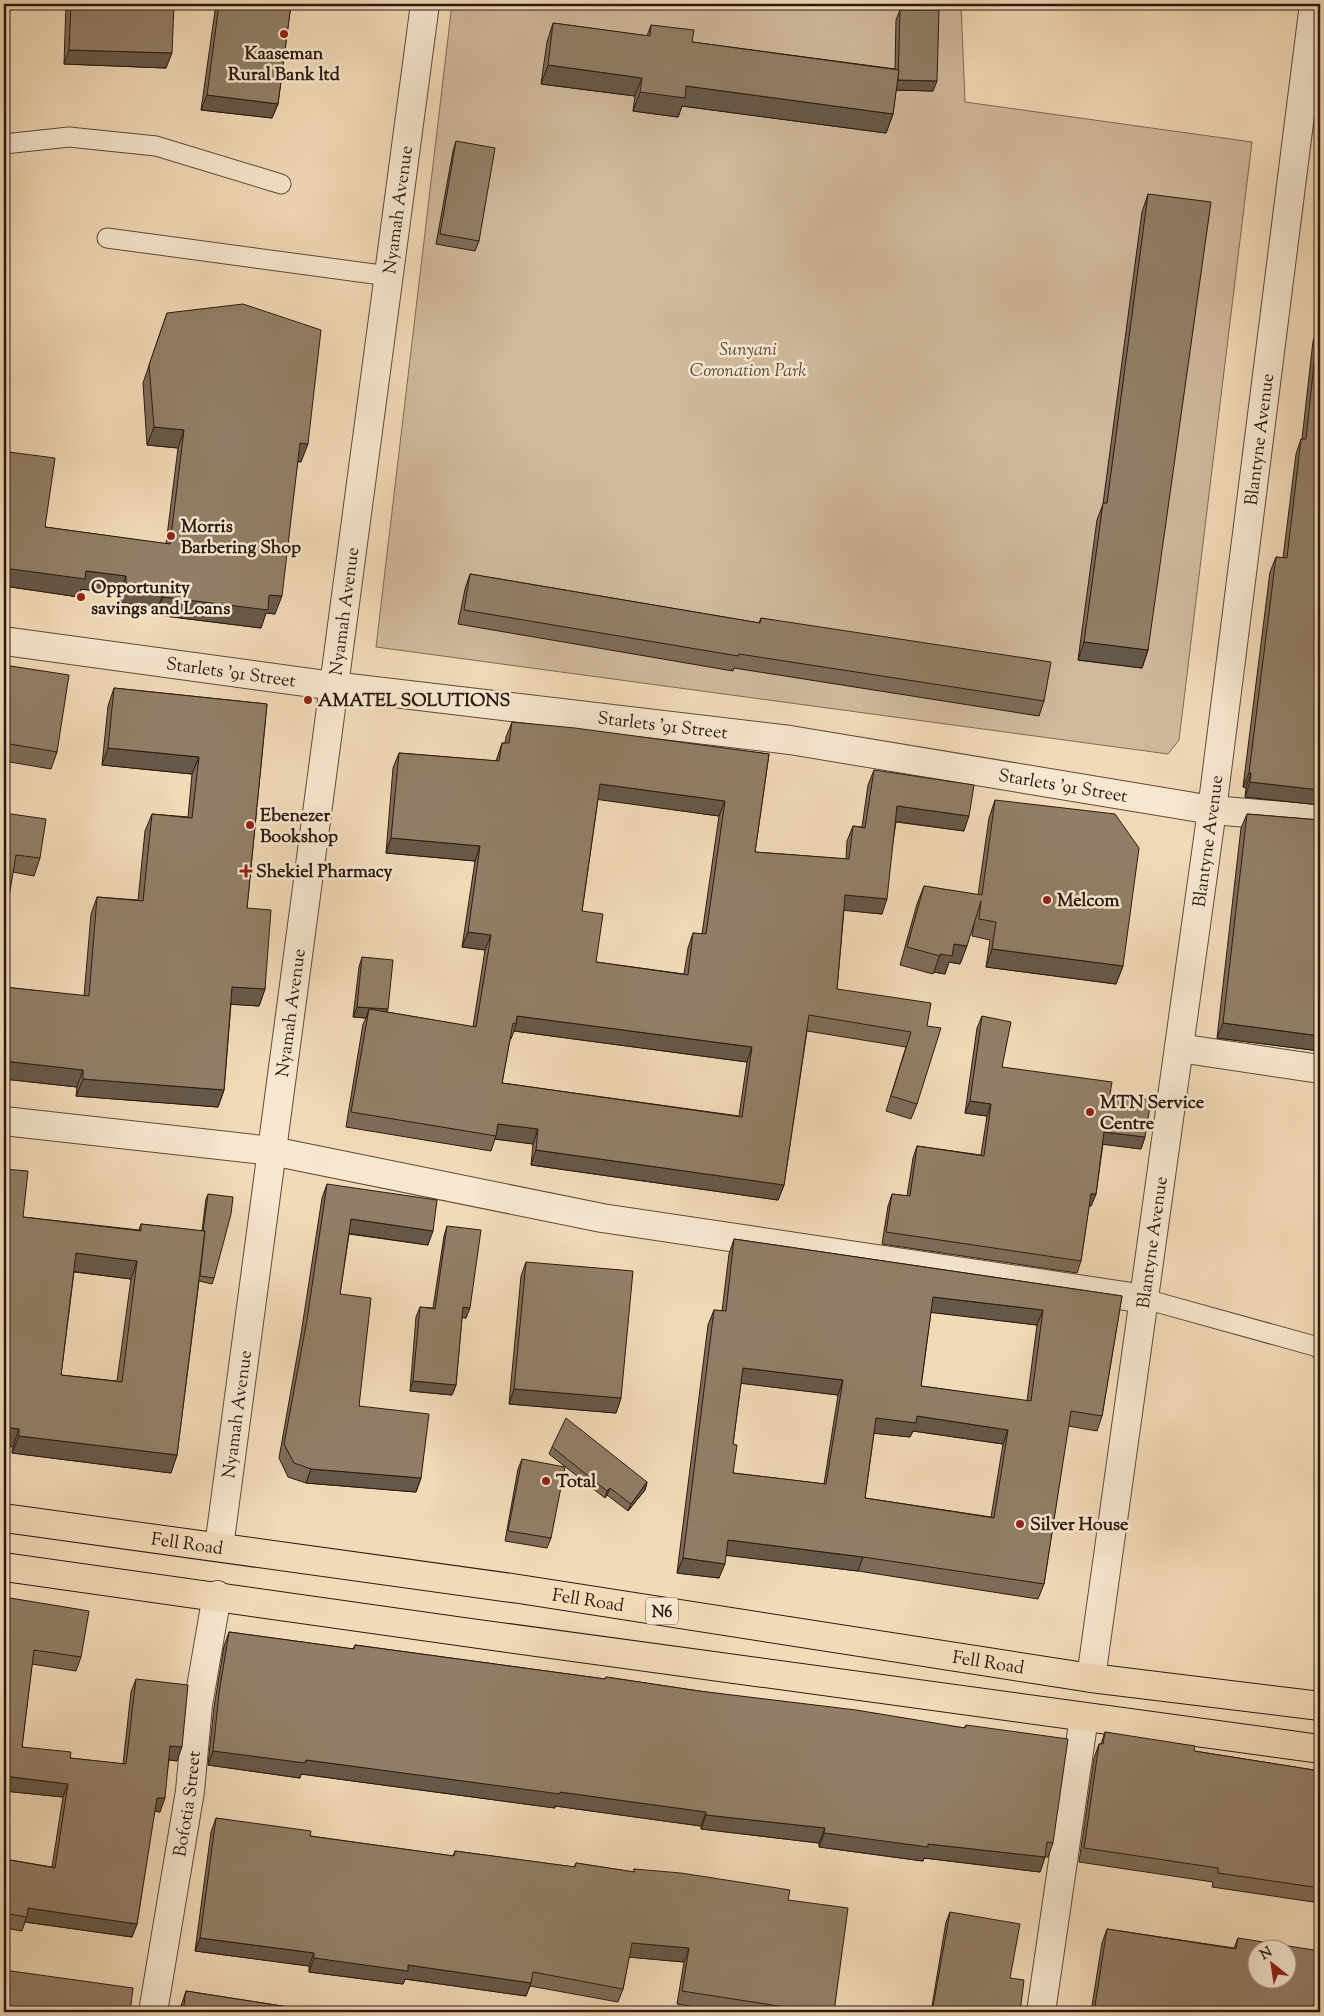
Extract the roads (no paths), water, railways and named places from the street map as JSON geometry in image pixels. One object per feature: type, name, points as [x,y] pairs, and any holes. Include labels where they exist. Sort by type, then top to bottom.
[{"type":"main road","name":"Fell Road","points":[[4,1518],[519,1588],[1091,1678],[1320,1706]]},
{"type":"main road","points":[[4,1567],[217,1595],[464,1632],[1320,1748]]},
{"type":"street","name":"Nyamah Avenue","points":[[219,1547],[425,4]]},
{"type":"street","name":"Blantyne Avenue","points":[[1091,1678],[1212,810],[1313,55],[1314,4]]},
{"type":"street","name":"Starlets '91 Street","points":[[4,640],[334,686],[790,740],[1212,810],[1320,819]]},
{"type":"street","points":[[1179,1048],[1320,1069]]},
{"type":"street","points":[[4,1121],[272,1151],[602,1218],[1145,1299]]},
{"type":"street","name":"Bofotia Street","points":[[153,2012],[190,1791],[198,1705],[217,1595]]},
{"type":"street","points":[[1041,2012],[1084,1717]]},
{"type":"lane","points":[[4,144],[69,137],[156,146],[281,184]]},
{"type":"lane","points":[[107,238],[389,276]]},
{"type":"lane","points":[[1145,1299],[1320,1350]]},
{"type":"place","name":"Kaaseman Rural Bank ltd","points":[[284,34]]},
{"type":"place","name":"Morris Barbering Shop","points":[[171,536]]},
{"type":"place","name":"Opportunity savings and Loans","points":[[81,597]]},
{"type":"place","name":"AMATEL SOLUTIONS","points":[[308,700]]},
{"type":"place","name":"Ebenezer Bookshop","points":[[250,825]]},
{"type":"place","name":"Shekiel Pharmacy","points":[[246,871]]},
{"type":"place","name":"Melcom","points":[[1047,900]]},
{"type":"place","name":"MTN Service Centre","points":[[1090,1112]]},
{"type":"place","name":"Total","points":[[546,1481]]},
{"type":"place","name":"Silver House","points":[[1020,1524]]},
{"type":"park label","name":"Sunyani Coronation Park","points":[[748,359]]}]
